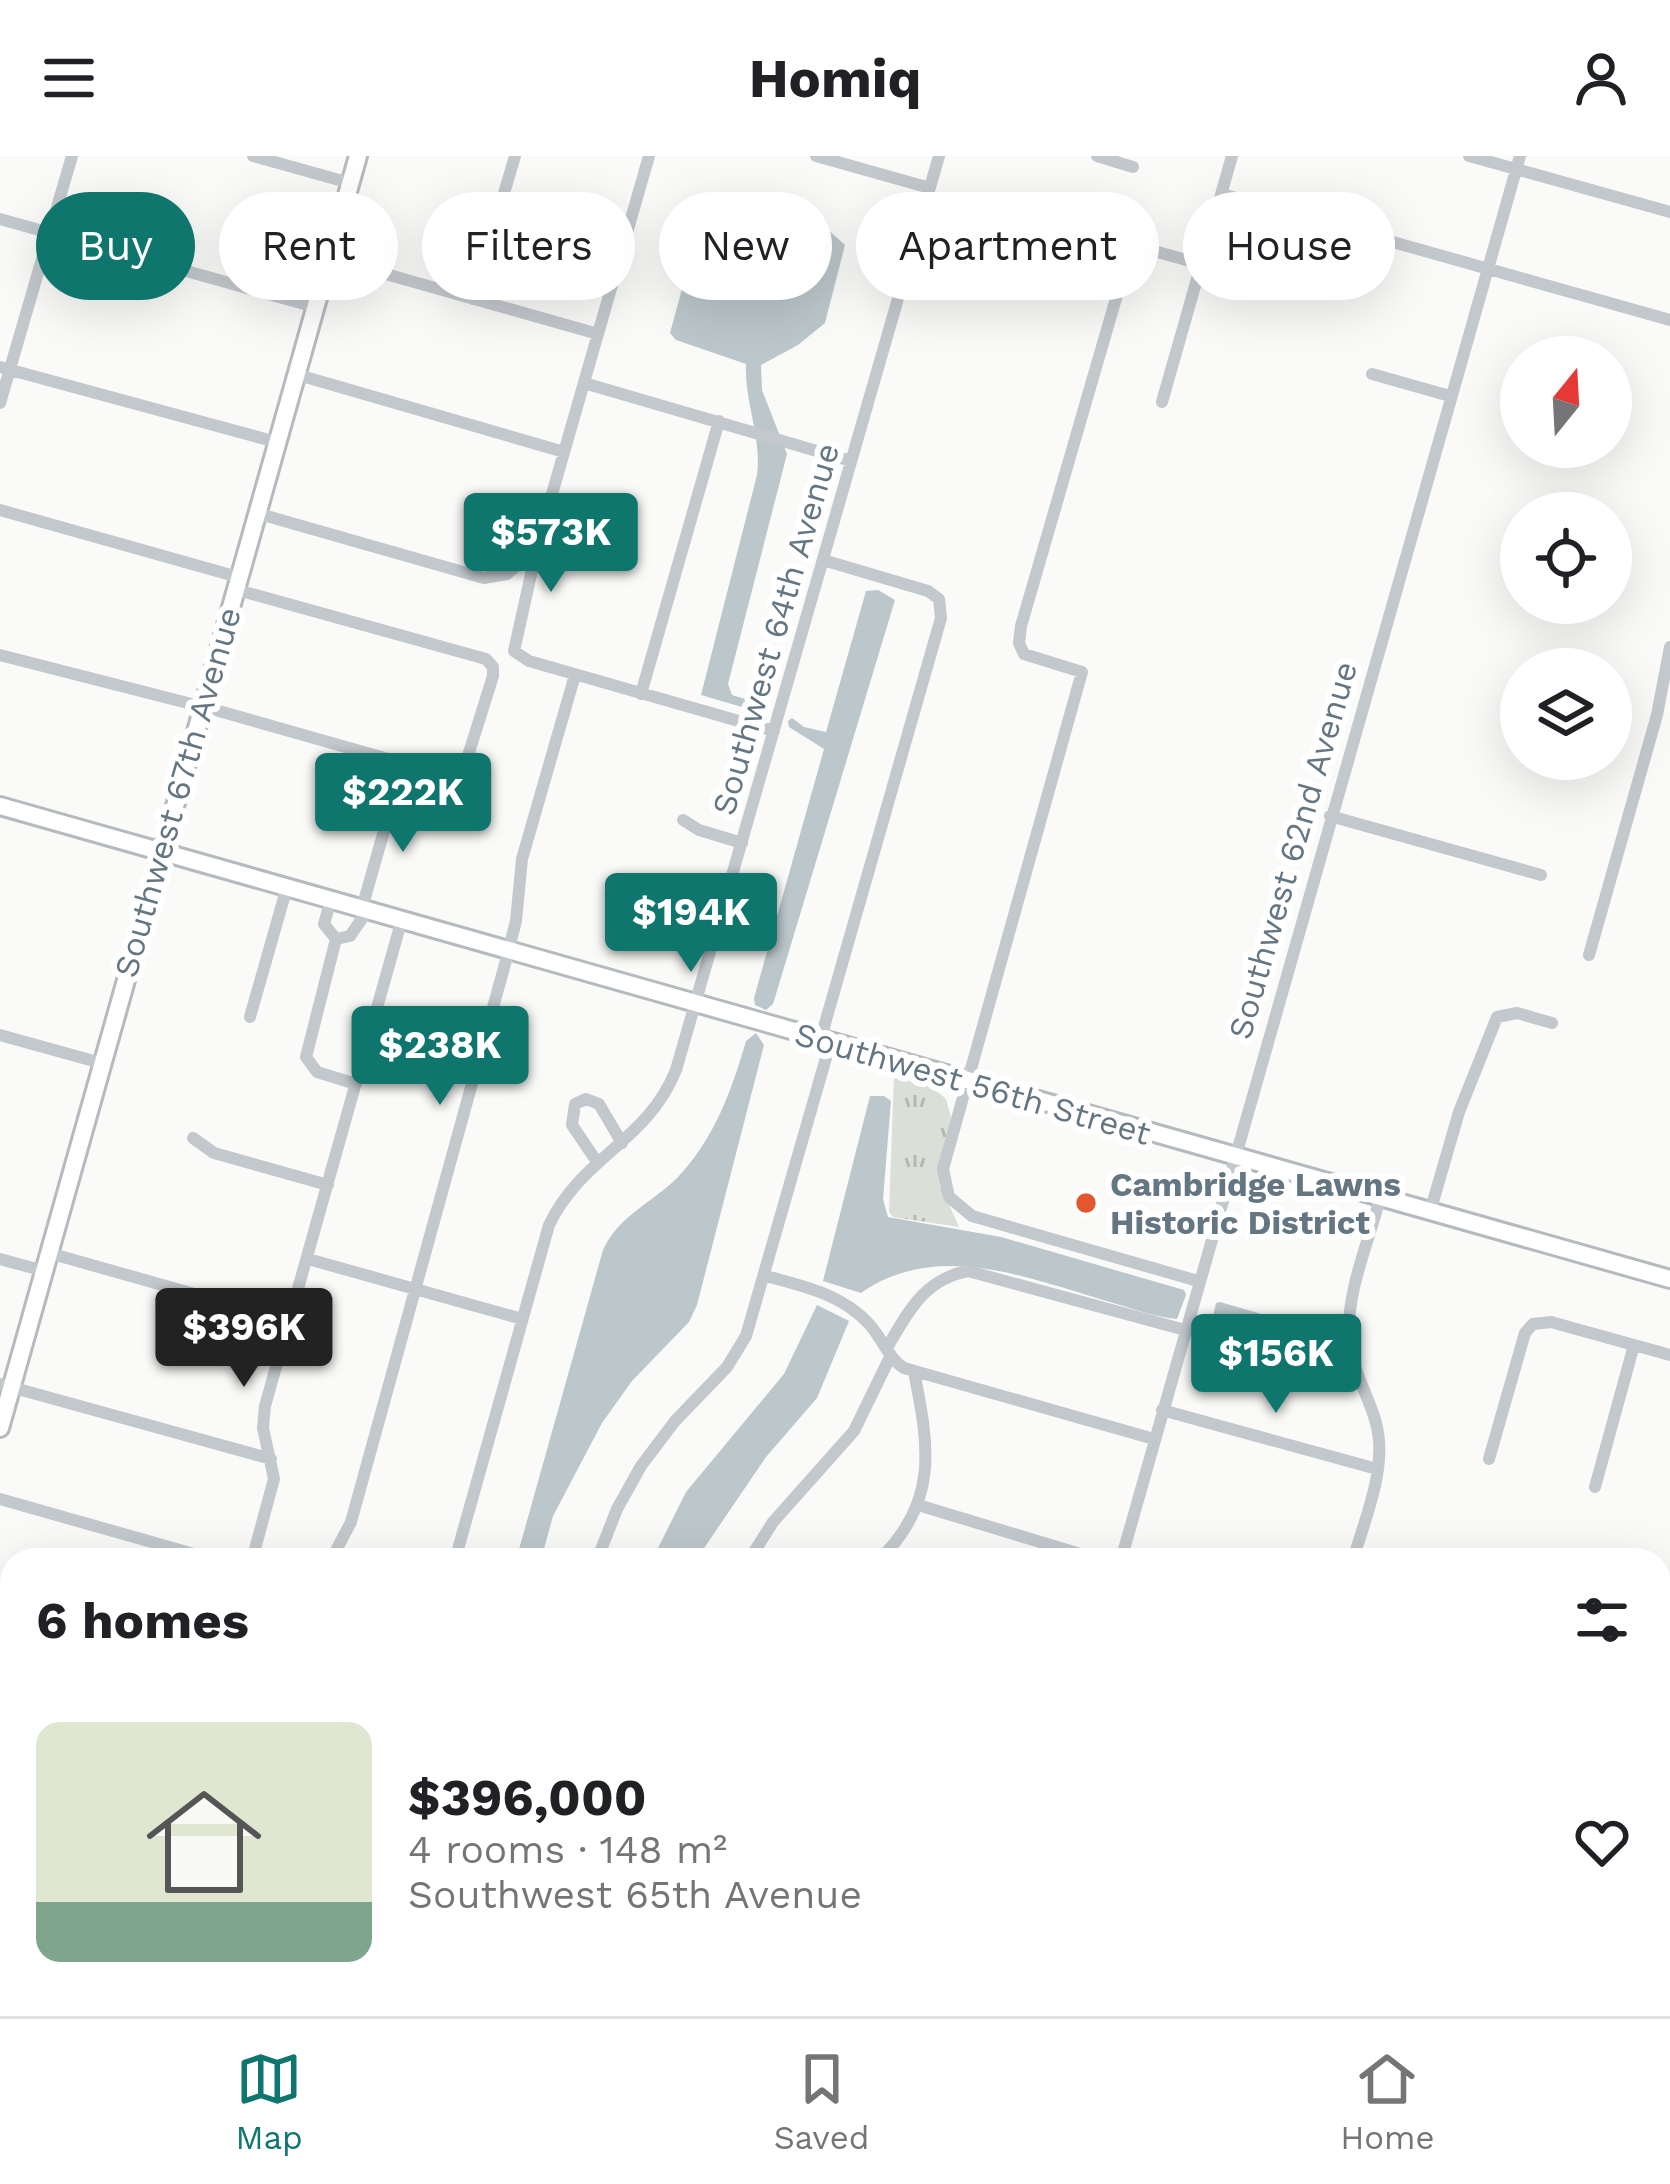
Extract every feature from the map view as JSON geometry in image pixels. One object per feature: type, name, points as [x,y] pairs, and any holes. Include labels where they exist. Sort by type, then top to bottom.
[{"type":"main road","name":"Southwest 67th Avenue","points":[[348,192],[358,156]]},
{"type":"main road","name":"Southwest 67th Avenue","points":[[0,1428],[6,1386],[46,1262],[316,300]]},
{"type":"main road","name":"Southwest 56th Street","points":[[0,806],[1670,1279]]},
{"type":"street","points":[[61,192],[71,156]]},
{"type":"street","points":[[253,156],[350,184]]},
{"type":"street","points":[[504,192],[515,156]]},
{"type":"street","points":[[649,156],[538,543],[514,639],[515,653],[530,662],[774,731]]},
{"type":"street","name":"Southwest 64th Avenue","points":[[457,1548],[549,1226],[562,1200],[597,1162],[644,1125],[668,1088],[939,156]]},
{"type":"street","points":[[1097,156],[1132,166]]},
{"type":"street","points":[[1223,192],[1232,156]]},
{"type":"street","points":[[1469,156],[1518,163],[1670,212]]},
{"type":"street","points":[[820,157],[930,188]]},
{"type":"street","name":"Southwest 62nd Avenue","points":[[1124,1548],[1518,163]]},
{"type":"street","points":[[0,219],[36,229]]},
{"type":"street","points":[[1395,242],[1670,320]]},
{"type":"street","points":[[1183,259],[1146,248],[1135,249],[1127,260],[1021,626],[1020,648],[1027,656],[1082,672],[944,1158],[944,1181],[949,1197],[972,1216],[1198,1281]]},
{"type":"street","points":[[0,403],[5,368],[36,272]]},
{"type":"street","points":[[195,273],[314,307]]},
{"type":"street","points":[[477,300],[598,334]]},
{"type":"street","points":[[1162,402],[1191,300]]},
{"type":"street","points":[[5,368],[276,442]]},
{"type":"street","points":[[295,374],[564,452]]},
{"type":"street","points":[[1372,374],[1450,396]]},
{"type":"street","points":[[584,382],[851,461]]},
{"type":"street","points":[[641,694],[719,421]]},
{"type":"street","points":[[0,510],[466,651],[492,665],[493,676],[460,775],[448,776],[0,655]]},
{"type":"street","points":[[256,513],[484,578],[507,574],[538,543]]},
{"type":"street","points":[[601,1548],[641,1466],[740,1348],[766,1276],[826,1058],[824,1027],[941,618],[938,597],[916,586],[823,560]]},
{"type":"street","points":[[1588,955],[1657,715],[1670,647]]},
{"type":"street","points":[[337,1548],[351,1522],[509,950],[522,859],[575,674]]},
{"type":"street","points":[[364,802],[412,817]]},
{"type":"street","points":[[336,939],[350,936],[365,909],[390,810]]},
{"type":"street","points":[[1330,815],[1541,875]]},
{"type":"street","points":[[683,820],[742,843]]},
{"type":"street","points":[[250,1016],[287,887]]},
{"type":"street","points":[[331,899],[324,924],[336,939]]},
{"type":"street","points":[[255,1548],[273,1486],[263,1414],[402,919]]},
{"type":"street","points":[[336,939],[305,1053],[317,1072],[356,1084]]},
{"type":"street","points":[[1430,1212],[1463,1100],[1499,1015],[1516,1013],[1552,1023]]},
{"type":"street","points":[[0,1035],[101,1064]]},
{"type":"street","points":[[597,1162],[572,1125],[575,1104],[590,1099],[599,1104],[622,1142]]},
{"type":"street","points":[[194,1138],[214,1153],[328,1185]]},
{"type":"street","points":[[1356,1548],[1377,1469],[1378,1428],[1355,1372],[1348,1329],[1381,1198]]},
{"type":"street","points":[[0,1259],[46,1262],[290,1321]]},
{"type":"street","points":[[308,1259],[522,1319]]},
{"type":"street","points":[[756,1548],[854,1431],[905,1315],[925,1291],[946,1277],[968,1271],[1185,1330]]},
{"type":"street","points":[[766,1276],[841,1301],[866,1320],[897,1365],[1154,1439]]},
{"type":"street","points":[[1489,1459],[1524,1337],[1533,1324],[1551,1322],[1670,1355]]},
{"type":"street","points":[[1595,1487],[1634,1345]]},
{"type":"street","points":[[890,1548],[918,1505],[928,1446],[914,1372]]},
{"type":"street","points":[[6,1386],[271,1459]]},
{"type":"street","points":[[1162,1410],[1377,1469]]},
{"type":"street","points":[[0,1499],[173,1548]]},
{"type":"street","points":[[918,1505],[1060,1548]]},
{"type":"green space","points":[[894,1077],[932,1087],[946,1099],[951,1117],[940,1184],[959,1227],[893,1217],[889,1212]]},
{"type":"shaded area","points":[[832,233],[845,245],[832,296]]},
{"type":"shaded area","points":[[679,300],[831,300],[825,323],[761,365],[762,390],[787,454],[728,684],[732,695],[766,705],[766,714],[701,695],[757,475],[746,364],[676,340],[670,333]]},
{"type":"shaded area","points":[[878,590],[895,600],[773,1004],[766,1010],[755,1005],[754,998],[824,749],[789,727],[788,721],[792,718],[804,727],[826,732],[866,591]]},
{"type":"shaded area","points":[[756,1033],[764,1045],[697,1305],[689,1322],[632,1381],[602,1423],[553,1516],[544,1548],[519,1548],[603,1250],[618,1227],[678,1177],[702,1147],[728,1096],[746,1041]]},
{"type":"shaded area","points":[[870,1096],[891,1101],[883,1199],[888,1217],[1001,1237],[1184,1290],[1177,1319],[985,1269],[921,1268],[861,1293],[823,1281]]},
{"type":"shaded area","points":[[1220,1302],[1324,1332],[1316,1356],[1212,1321]]},
{"type":"shaded area","points":[[817,1305],[849,1321],[817,1398],[766,1457],[704,1548],[658,1548],[686,1492],[784,1374]]},
{"type":"place","name":"Cambridge Lawns Historic District","points":[[1086,1203]]}]
